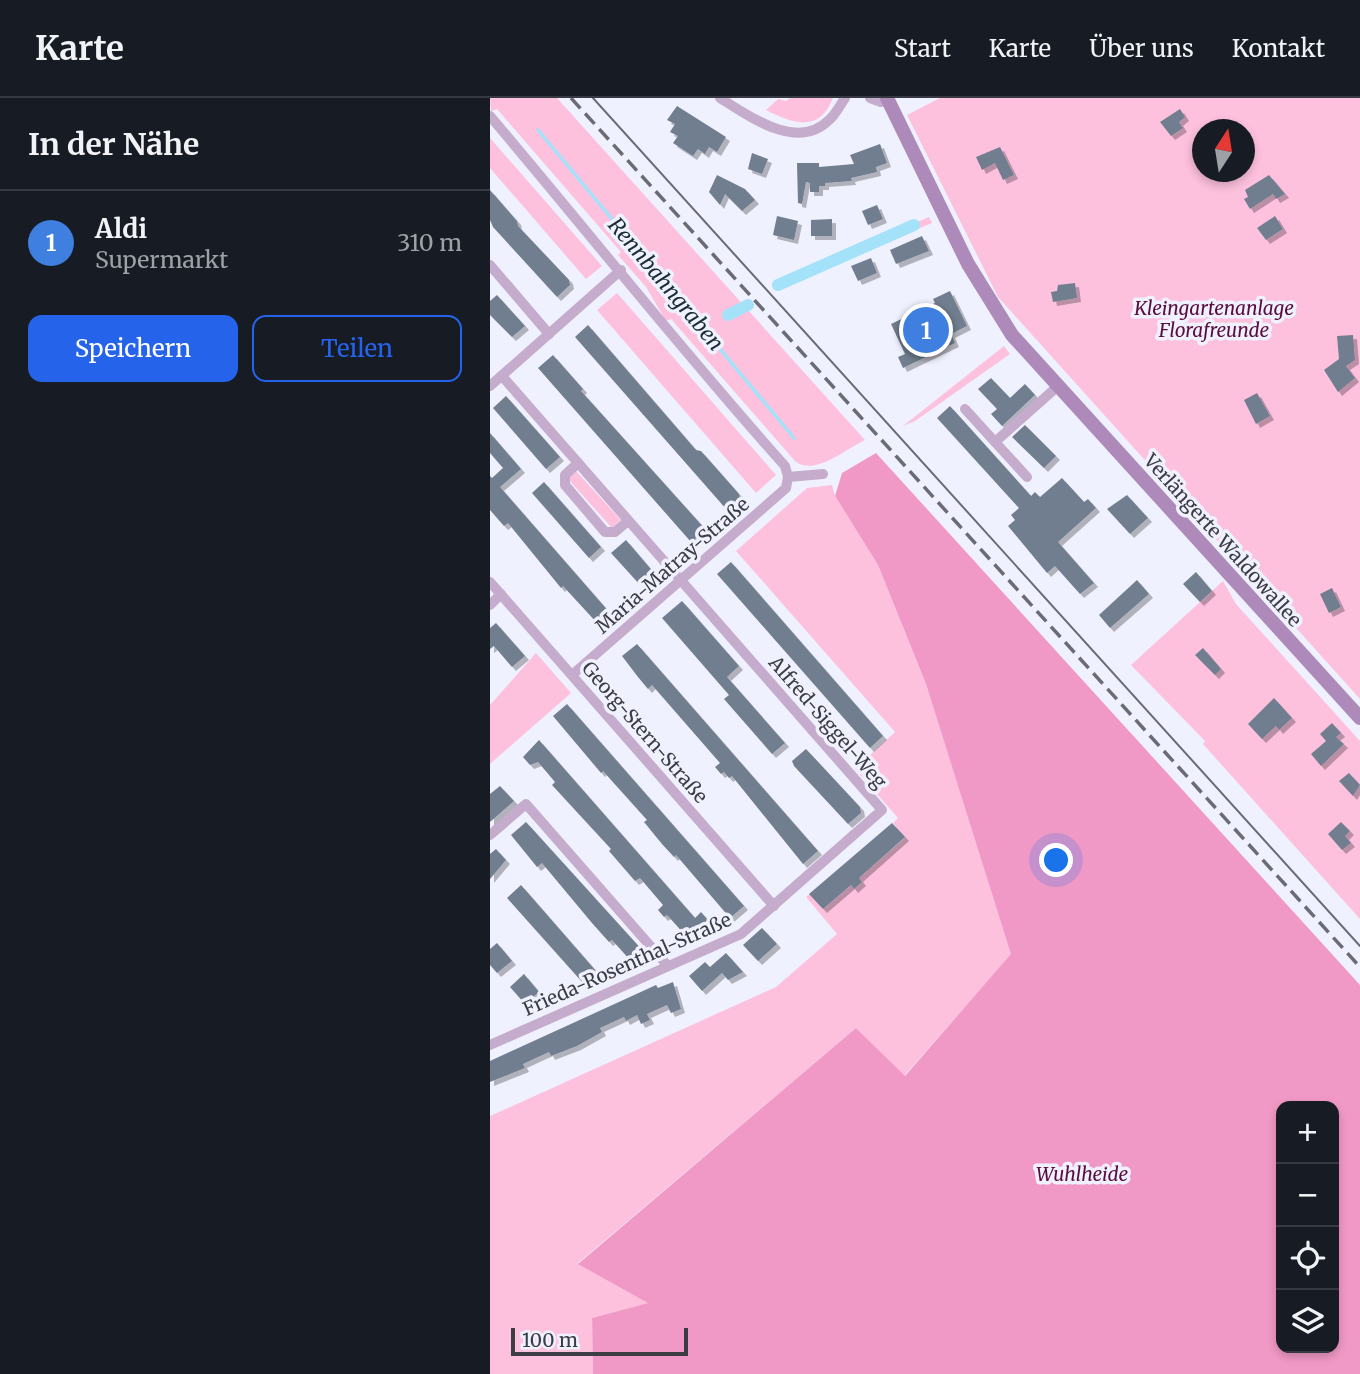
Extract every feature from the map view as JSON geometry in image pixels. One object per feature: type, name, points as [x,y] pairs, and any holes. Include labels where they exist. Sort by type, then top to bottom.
[{"type":"street","points":[[720,98],[771,127],[796,132],[828,122],[845,98]]},
{"type":"street","points":[[870,98],[881,102],[887,99]]},
{"type":"street","name":"Verlängerte Waldowallee","points":[[887,99],[983,292],[1012,335],[1360,718]]},
{"type":"street","points":[[490,116],[621,270],[656,320],[785,466],[788,477],[823,474]]},
{"type":"street","points":[[490,265],[549,334]]},
{"type":"street","points":[[490,386],[621,270]]},
{"type":"street","points":[[502,376],[680,580]]},
{"type":"street","points":[[995,442],[1058,386]]},
{"type":"street","points":[[965,409],[1027,477]]},
{"type":"street","points":[[578,463],[565,475],[565,485],[605,532],[615,532],[628,521]]},
{"type":"street","name":"Maria-Matray-Straße","points":[[572,675],[786,488],[788,477]]},
{"type":"street","name":"Alfred-Siggel-Weg","points":[[680,580],[882,810],[774,906]]},
{"type":"street","name":"Georg-Stern-Straße","points":[[490,582],[774,906]]},
{"type":"street","points":[[490,605],[501,594]]},
{"type":"street","points":[[490,835],[526,804],[667,965]]},
{"type":"street","name":"Frieda-Rosenthal-Straße","points":[[490,1045],[741,934],[774,906]]},
{"type":"green space","points":[[490,98],[557,98],[865,440],[820,464],[811,466],[795,461],[671,319],[666,321],[646,287],[618,255],[621,252],[497,109],[491,111]]},
{"type":"green space","points":[[790,98],[833,98],[827,109],[813,121],[785,119],[766,110],[778,99],[786,101]]},
{"type":"green space","name":"Kleingartenanlage Florafreunde","points":[[940,98],[1360,98],[1360,699],[998,297],[907,115]]},
{"type":"green space","points":[[490,138],[602,266],[586,279],[490,168]]},
{"type":"green space","points":[[929,217],[932,223],[792,281],[788,276]]},
{"type":"green space","points":[[617,293],[776,475],[756,493],[597,310]]},
{"type":"green space","points":[[1004,346],[1010,354],[915,421],[903,426]]},
{"type":"green space","name":"Wuhlheide","points":[[876,453],[1360,985],[1360,1374],[593,1374],[592,1318],[648,1303],[578,1264],[856,1028],[905,1076],[1011,954],[926,684],[878,565],[835,496],[842,473]]},
{"type":"green space","points":[[576,471],[621,520],[612,528],[568,479]]},
{"type":"green space","points":[[832,485],[835,496],[878,565],[926,684],[1012,954],[904,1076],[856,1028],[578,1263],[649,1303],[592,1318],[593,1374],[490,1374],[490,1116],[776,987],[837,934],[806,897],[810,894],[823,909],[849,887],[836,872],[849,861],[862,875],[905,838],[893,823],[898,818],[855,769],[895,732],[736,551],[807,488]]},
{"type":"green space","points":[[1223,581],[1236,604],[1360,741],[1360,919],[1203,744],[1205,741],[1131,665]]},
{"type":"green space","points":[[536,653],[571,693],[490,764],[490,705]]},
{"type":"building","points":[[677,106],[726,137],[717,152],[709,147],[705,154],[698,149],[693,156],[673,143],[678,136],[670,132],[675,124],[667,120]]},
{"type":"building","points":[[1180,109],[1185,117],[1179,122],[1183,128],[1171,136],[1160,122]]},
{"type":"building","points":[[880,144],[887,163],[876,167],[877,172],[851,178],[852,181],[825,183],[825,186],[819,186],[819,192],[810,192],[810,183],[806,182],[802,204],[798,203],[797,163],[819,163],[819,167],[854,164],[850,155]]},
{"type":"building","points":[[1000,147],[1014,175],[1003,180],[995,163],[982,170],[976,157]]},
{"type":"building","points":[[752,153],[768,159],[762,174],[748,169]]},
{"type":"building","points":[[717,175],[745,189],[755,200],[742,211],[725,194],[720,205],[709,192]]},
{"type":"building","points":[[1269,175],[1285,194],[1276,199],[1273,194],[1250,209],[1244,199],[1248,197],[1245,190]]},
{"type":"building","points":[[490,190],[517,221],[518,226],[569,280],[570,285],[557,297],[493,227],[490,220]]},
{"type":"building","points":[[877,205],[883,219],[868,225],[862,211]]},
{"type":"building","points":[[777,216],[798,221],[794,240],[773,235]]},
{"type":"building","points":[[1275,216],[1283,229],[1266,240],[1257,228]]},
{"type":"building","points":[[832,219],[832,236],[811,236],[811,220]]},
{"type":"building","points":[[922,236],[929,251],[896,264],[890,250]]},
{"type":"building","points":[[871,258],[877,273],[858,281],[851,266]]},
{"type":"building","points":[[1075,283],[1077,298],[1053,302],[1051,292],[1057,291],[1058,285]]},
{"type":"building","points":[[950,291],[967,326],[951,334],[955,343],[903,368],[898,357],[905,354],[891,324],[935,303],[933,299]]},
{"type":"building","points":[[497,295],[525,326],[512,337],[490,315],[490,301]]},
{"type":"building","points":[[588,325],[696,450],[701,451],[739,494],[740,499],[727,510],[575,337]]},
{"type":"building","points":[[1353,335],[1355,360],[1346,366],[1355,378],[1338,392],[1324,370],[1339,359],[1337,336]]},
{"type":"building","points":[[553,355],[583,389],[581,391],[706,530],[691,542],[538,368]]},
{"type":"building","points":[[991,378],[1010,398],[1025,384],[1035,395],[1002,426],[991,414],[997,409],[978,389]]},
{"type":"building","points":[[1257,393],[1270,416],[1256,424],[1244,400]]},
{"type":"building","points":[[506,396],[560,457],[546,469],[493,408]]},
{"type":"building","points":[[950,406],[1031,496],[1035,492],[1040,497],[1062,478],[1084,502],[1088,499],[1096,508],[1058,542],[1094,583],[1080,594],[1055,566],[1047,573],[1008,526],[1015,520],[1011,515],[1019,508],[937,418]]},
{"type":"building","points":[[1025,425],[1056,456],[1044,468],[1012,437]]},
{"type":"building","points":[[490,433],[521,469],[500,487],[610,613],[598,624],[563,586],[561,588],[508,523],[504,526],[490,510],[490,476],[492,478],[503,468],[490,453]]},
{"type":"building","points":[[544,482],[601,547],[589,558],[532,493]]},
{"type":"building","points":[[1127,495],[1148,518],[1130,534],[1107,509]]},
{"type":"building","points":[[626,540],[655,574],[641,586],[611,553]]},
{"type":"building","points":[[731,562],[883,736],[870,748],[717,574]]},
{"type":"building","points":[[1196,572],[1212,591],[1200,602],[1183,584]]},
{"type":"building","points":[[1137,580],[1149,594],[1110,628],[1099,615]]},
{"type":"building","points":[[1332,588],[1341,607],[1329,613],[1320,594]]},
{"type":"building","points":[[682,601],[739,666],[727,677],[785,743],[772,754],[724,699],[729,695],[662,618]]},
{"type":"building","points":[[496,623],[525,656],[512,667],[494,646],[490,649],[490,628]]},
{"type":"building","points":[[637,644],[818,851],[803,864],[732,776],[729,778],[724,772],[721,774],[715,767],[720,763],[652,685],[648,689],[622,656]]},
{"type":"building","points":[[1203,648],[1221,669],[1215,675],[1195,655]]},
{"type":"building","points":[[1274,698],[1292,718],[1279,730],[1276,726],[1262,739],[1248,724]]},
{"type":"building","points":[[567,704],[744,906],[730,918],[676,855],[674,857],[662,844],[644,822],[647,820],[603,771],[601,773],[553,716]]},
{"type":"building","points":[[1332,723],[1341,733],[1336,737],[1344,744],[1321,766],[1311,754],[1326,741],[1320,734]]},
{"type":"building","points":[[539,740],[695,918],[701,912],[708,920],[688,938],[667,915],[664,917],[658,910],[663,905],[640,878],[635,881],[609,851],[611,849],[552,785],[555,782],[538,762],[530,765],[523,757]]},
{"type":"building","points":[[806,749],[860,807],[861,813],[848,824],[794,766],[792,761]]},
{"type":"building","points":[[1349,773],[1360,785],[1353,796],[1339,781]]},
{"type":"building","points":[[500,786],[514,801],[490,822],[490,794]]},
{"type":"building","points":[[526,822],[643,951],[631,961],[612,940],[609,942],[542,863],[537,867],[511,835]]},
{"type":"building","points":[[1341,822],[1350,831],[1345,836],[1351,843],[1342,850],[1328,834]]},
{"type":"building","points":[[892,823],[905,837],[859,878],[862,882],[854,889],[851,885],[823,909],[809,894]]},
{"type":"building","points":[[496,849],[506,860],[490,879],[490,854]]},
{"type":"building","points":[[521,885],[596,971],[583,983],[507,898]]},
{"type":"building","points":[[762,928],[777,944],[758,961],[743,945]]},
{"type":"building","points":[[497,943],[512,961],[497,973],[490,965],[490,949]]},
{"type":"building","points":[[726,953],[743,972],[728,980],[722,973],[702,991],[689,976],[705,962],[710,967]]},
{"type":"building","points":[[524,974],[539,992],[525,1004],[510,987]]},
{"type":"building","points":[[673,982],[681,1009],[671,1013],[667,1005],[647,1014],[650,1020],[641,1024],[637,1015],[626,1021],[624,1017],[600,1028],[602,1032],[577,1046],[551,1056],[549,1052],[523,1064],[525,1068],[490,1082],[490,1061],[656,985],[658,988]]},
{"type":"waterway","name":"Rennbahngraben","points":[[538,130],[794,438]]},
{"type":"waterway","name":"Rennbahngraben","points":[[778,285],[914,225]]},
{"type":"waterway","name":"Rennbahngraben","points":[[728,315],[748,305]]},
{"type":"tram line","points":[[593,98],[1360,946]]},
{"type":"railway","points":[[571,98],[1360,967]]},
{"type":"place","name":"Aldi","points":[[926,330]]}]
